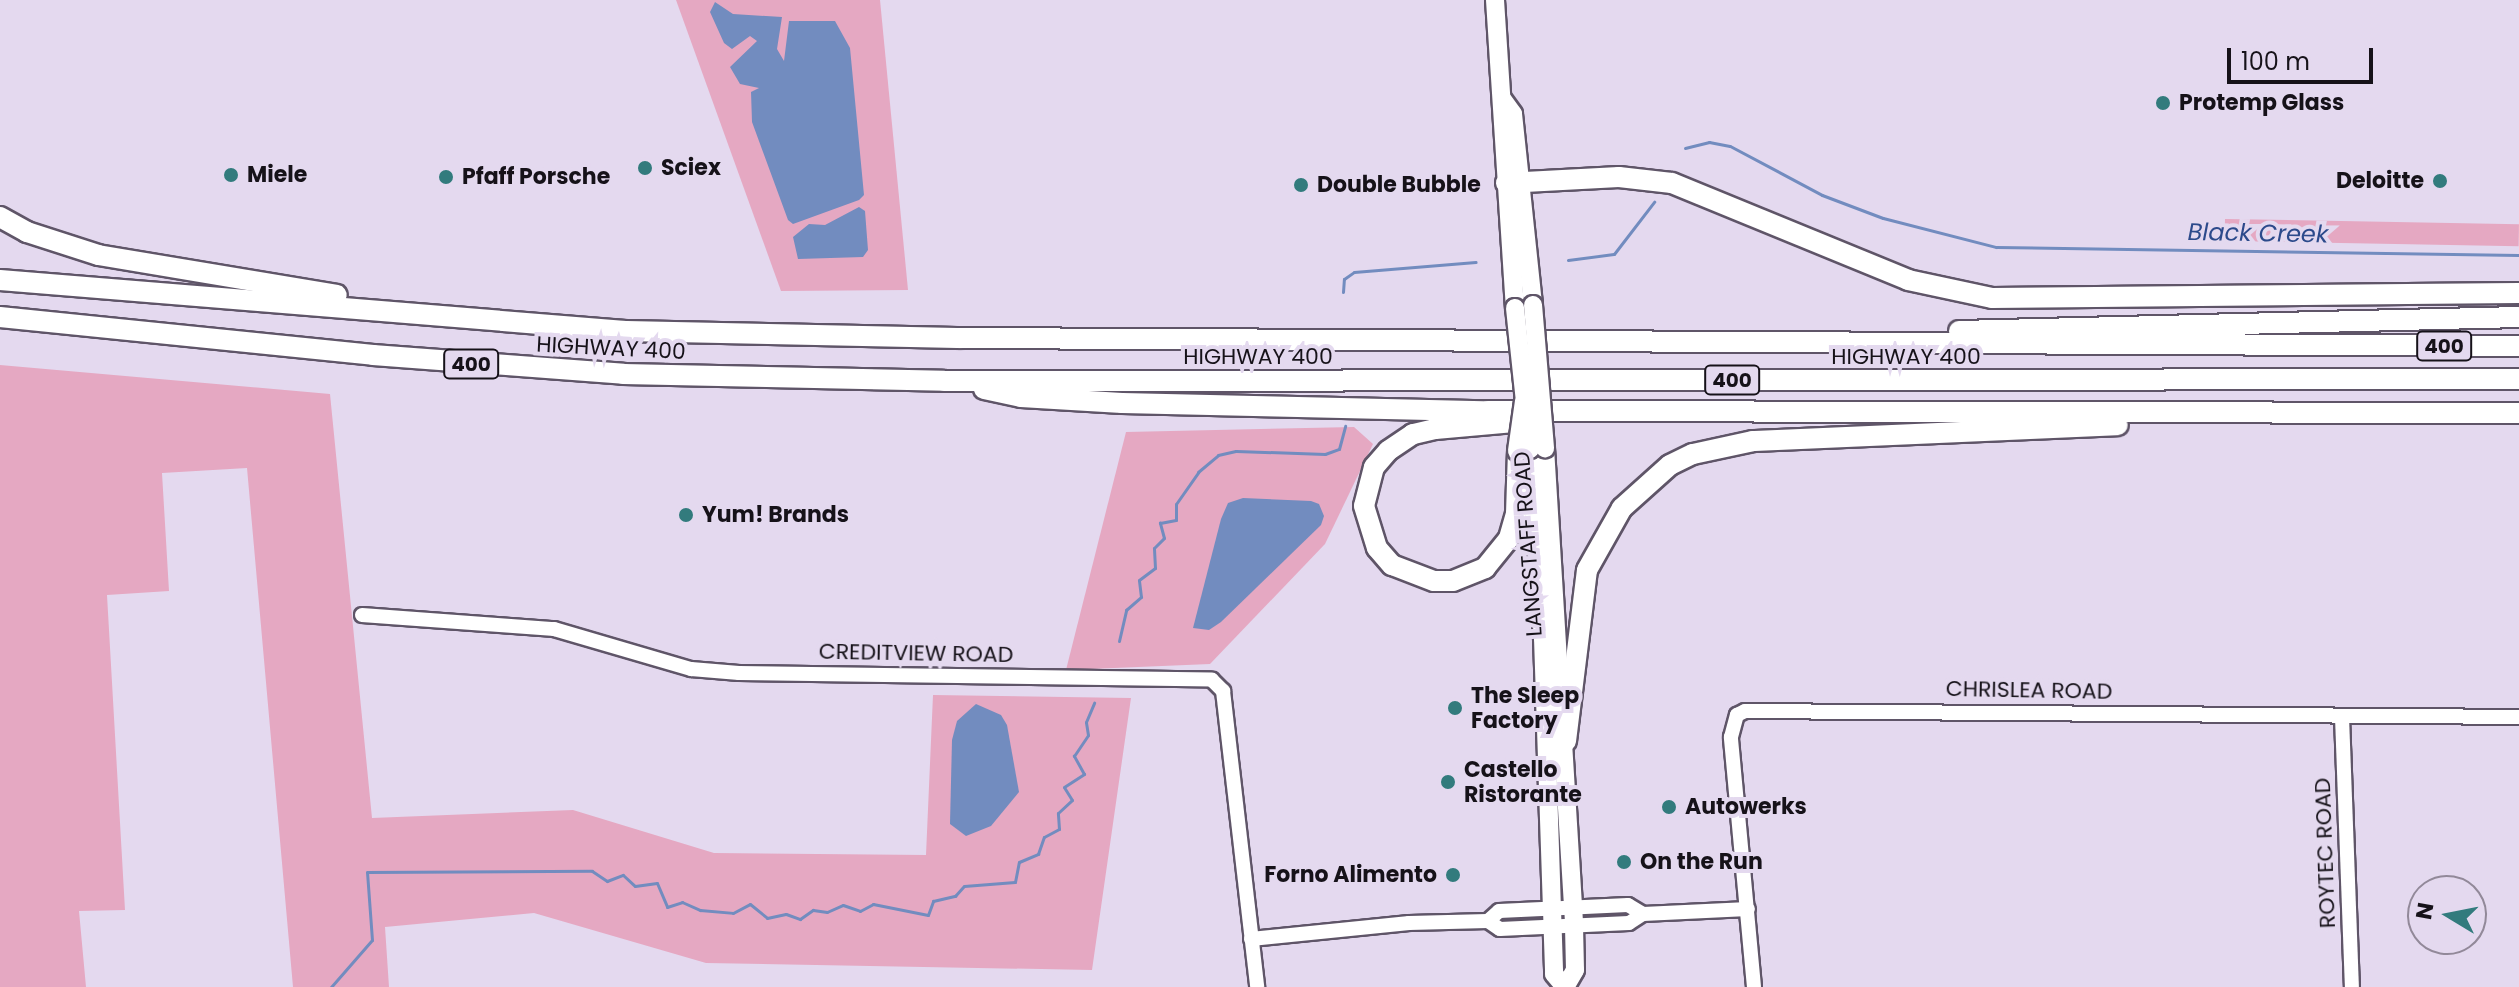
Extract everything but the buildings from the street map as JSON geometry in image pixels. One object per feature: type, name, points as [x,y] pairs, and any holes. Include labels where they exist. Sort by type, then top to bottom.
[{"type":"highway","points":[[1513,183],[1619,177],[1672,183],[1908,280],[1992,298],[2519,293]]},
{"type":"highway","points":[[0,217],[27,232],[98,255],[337,295],[387,312]]},
{"type":"highway","name":"HIGHWAY 400","points":[[0,280],[625,331],[944,338],[2519,346]]},
{"type":"highway","name":"HIGHWAY 400","points":[[0,317],[497,367],[944,381],[2519,379]]},
{"type":"highway","points":[[1844,341],[1871,333],[2519,317]]},
{"type":"highway","points":[[944,381],[1021,397],[1122,403],[1556,411],[2519,413]]},
{"type":"highway","points":[[1525,401],[1531,449],[1516,514],[1509,538],[1485,568],[1453,581],[1434,581],[1392,565],[1377,548],[1367,526],[1366,487],[1374,467],[1400,442],[1435,429],[1536,420],[1556,411]]},
{"type":"highway","points":[[1566,741],[1587,570],[1622,508],[1670,465],[1693,454],[1753,441],[2135,425],[2206,414]]},
{"type":"main road","name":"LANGSTAFF ROAD","points":[[1495,0],[1503,100],[1513,114],[1513,183],[1524,306],[1531,449],[1543,638],[1554,974],[1565,987],[1575,970],[1566,741],[1531,449]]},
{"type":"main road","name":"LANGSTAFF ROAD","points":[[1524,306],[1525,401]]},
{"type":"street","name":"CREDITVIEW ROAD","points":[[362,615],[554,629],[691,669],[715,671],[1212,680],[1224,700],[1251,939]]},
{"type":"street","name":"CHRISLEA ROAD","points":[[1748,909],[1731,737],[1737,715],[1745,711],[2519,717]]},
{"type":"street","name":"ROYTEC ROAD","points":[[2342,717],[2352,987]]},
{"type":"street","points":[[1257,987],[1251,939],[1488,921],[1499,911],[1629,923],[1643,914],[1748,909],[1754,987]]},
{"type":"shaded area","points":[[676,0],[880,0],[908,290],[781,291]]},
{"type":"shaded area","points":[[2225,219],[2519,224],[2519,246],[2225,241]]},
{"type":"shaded area","points":[[0,365],[330,394],[372,818],[573,810],[714,853],[926,855],[933,695],[1131,698],[1092,970],[706,963],[534,913],[385,927],[389,987],[293,987],[247,468],[162,473],[169,591],[107,595],[125,910],[79,911],[86,987],[0,987]]},
{"type":"shaded area","points":[[1354,427],[1373,444],[1325,544],[1210,664],[1066,670],[1126,432]]},
{"type":"water","points":[[715,2],[733,14],[782,17],[777,49],[784,61],[789,21],[835,21],[850,48],[864,195],[859,200],[793,224],[788,220],[752,122],[751,92],[759,88],[740,84],[730,67],[757,41],[750,36],[732,49],[724,43],[710,12]]},
{"type":"water","points":[[859,207],[865,211],[868,250],[863,257],[798,259],[793,237],[809,224],[825,225]]},
{"type":"water","points":[[1243,498],[1311,501],[1319,504],[1324,516],[1321,525],[1221,622],[1209,630],[1193,628],[1221,519],[1228,503]]},
{"type":"water","points":[[976,704],[1001,715],[1007,725],[1019,792],[991,826],[966,836],[950,824],[952,740],[957,721]]},
{"type":"waterway","name":"Black Creek","points":[[1685,148],[1709,142],[1730,146],[1822,195],[1883,218],[1996,247],[2519,255]]},
{"type":"waterway","points":[[1568,260],[1614,254],[1654,202]]},
{"type":"waterway","points":[[1343,292],[1344,279],[1354,272],[1476,262]]},
{"type":"waterway","points":[[1119,641],[1126,610],[1141,597],[1139,580],[1155,568],[1154,548],[1164,538],[1160,523],[1176,520],[1176,504],[1198,472],[1218,455],[1236,451],[1325,454],[1339,449],[1345,426]]},
{"type":"waterway","points":[[331,987],[372,940],[367,872],[592,871],[607,881],[623,875],[635,886],[657,883],[667,907],[682,902],[700,910],[733,913],[750,904],[767,918],[786,914],[800,919],[813,910],[827,912],[843,905],[860,911],[873,904],[928,915],[933,901],[955,896],[964,886],[1015,882],[1019,862],[1038,854],[1044,837],[1059,829],[1058,813],[1072,800],[1064,787],[1084,774],[1074,756],[1088,735],[1086,722],[1094,703]]},
{"type":"place","name":"Protemp Glass","points":[[2163,103]]},
{"type":"place","name":"Sciex","points":[[645,168]]},
{"type":"place","name":"Miele","points":[[231,175]]},
{"type":"place","name":"Pfaff Porsche","points":[[446,177]]},
{"type":"place","name":"Deloitte","points":[[2440,181]]},
{"type":"place","name":"Double Bubble","points":[[1301,185]]},
{"type":"place","name":"Yum! Brands","points":[[686,515]]},
{"type":"place","name":"The Sleep Factory","points":[[1455,708]]},
{"type":"place","name":"Castello Ristorante","points":[[1448,782]]},
{"type":"place","name":"Autowerks","points":[[1669,807]]},
{"type":"place","name":"On the Run","points":[[1624,862]]},
{"type":"place","name":"Forno Alimento","points":[[1453,875]]}]
